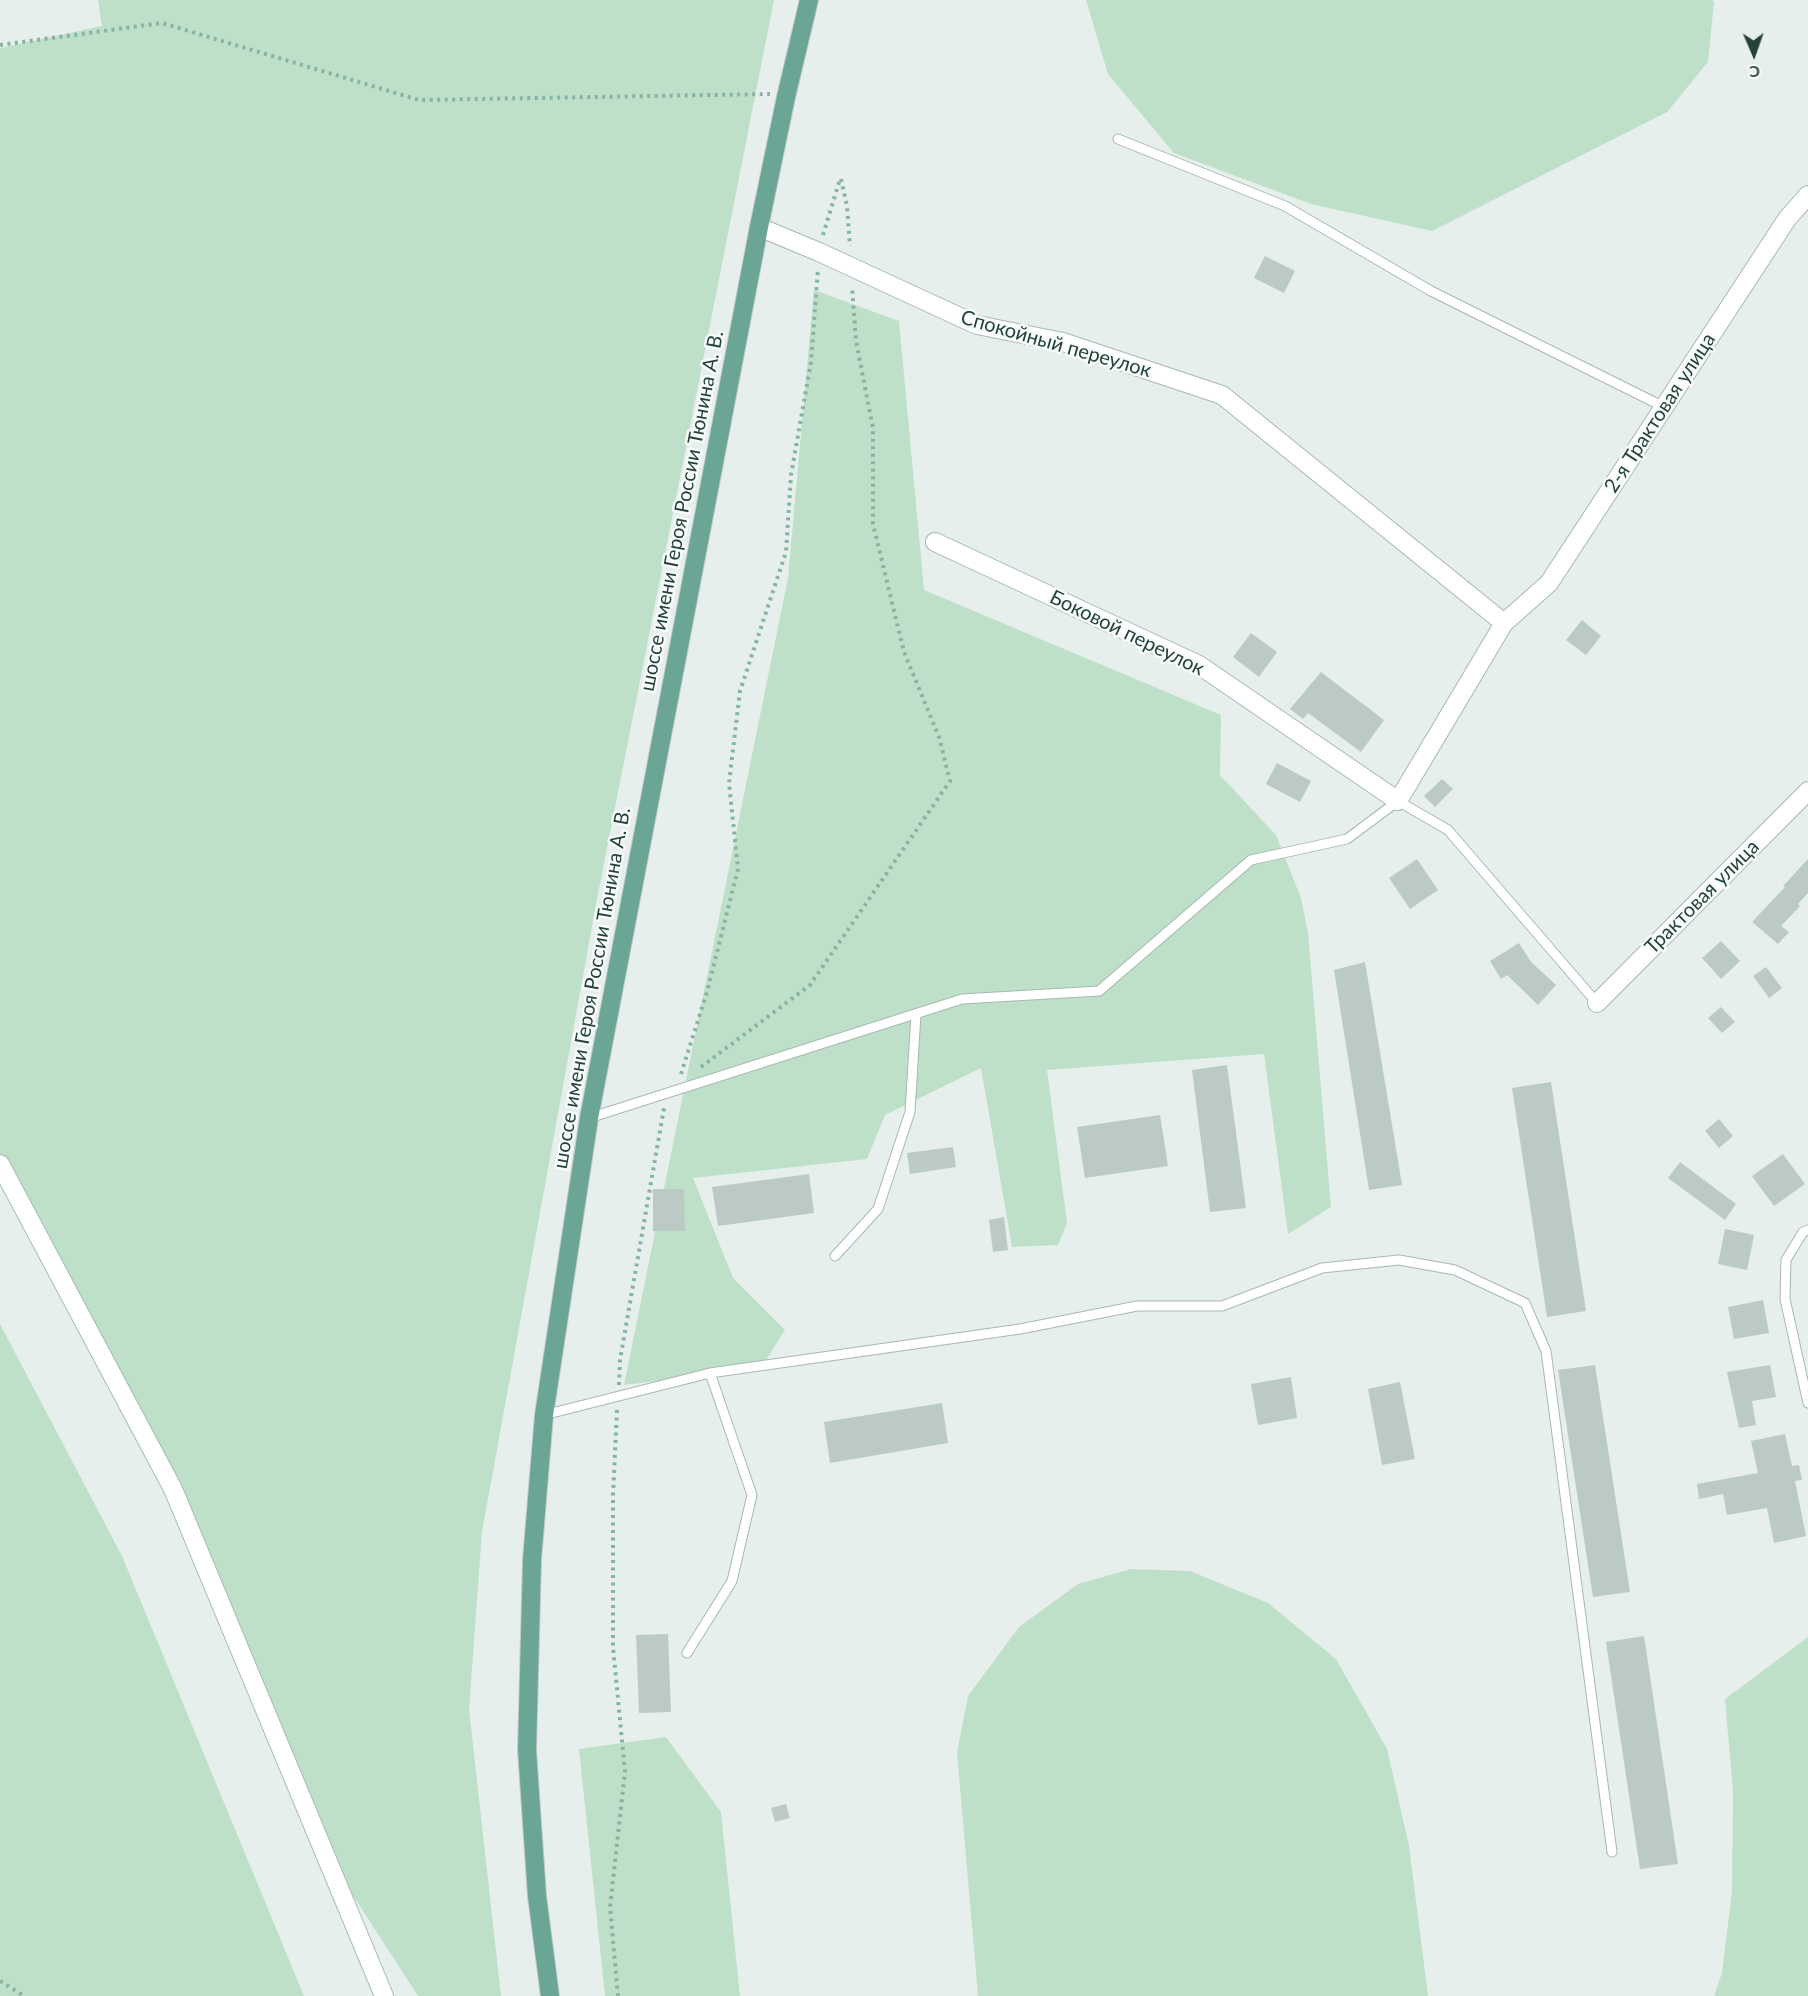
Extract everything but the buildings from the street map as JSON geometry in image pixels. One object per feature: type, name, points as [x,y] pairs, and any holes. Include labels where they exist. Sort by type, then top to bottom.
[{"type":"main road","name":"шоссе имени Героя России Тюнина А. В.","points":[[550,1996],[537,1896],[527,1750],[532,1560],[544,1414],[589,1118],[759,226],[809,0]]},
{"type":"street","name":"2-я Трактовая улица","points":[[1398,801],[1503,623],[1549,583],[1787,219],[1808,195]]},
{"type":"street","name":"Спокойный переулок","points":[[759,226],[976,325],[1063,342],[1222,395],[1503,623]]},
{"type":"street","name":"Боковой переулок","points":[[935,542],[1198,665],[1398,801]]},
{"type":"street","name":"Трактовая улица","points":[[1597,1003],[1808,791]]},
{"type":"street","points":[[0,1164],[173,1489],[384,1996]]},
{"type":"lane","points":[[1118,139],[1285,206],[1431,291],[1664,407]]},
{"type":"lane","points":[[589,1118],[963,999],[1099,991],[1251,861],[1347,839],[1398,801],[1448,830],[1597,1003]]},
{"type":"lane","points":[[835,1256],[878,1209],[910,1112],[916,1014]]},
{"type":"lane","points":[[1808,1230],[1803,1232],[1786,1260],[1785,1299],[1808,1403]]},
{"type":"lane","points":[[544,1414],[710,1373],[1020,1329],[1137,1306],[1222,1306],[1322,1269],[1399,1260],[1455,1270],[1525,1303],[1546,1351],[1612,1852]]},
{"type":"lane","points":[[687,1653],[732,1581],[752,1495],[710,1373]]},
{"type":"path","points":[[0,45],[162,23],[419,100],[765,93],[786,98]]},
{"type":"path","points":[[678,1085],[707,992],[738,869],[729,783],[741,691],[786,552],[791,475],[811,362],[819,252],[841,178]]},
{"type":"path","points":[[0,1981],[24,1996]]},
{"type":"green space","points":[[98,0],[774,0],[597,899],[482,1532],[469,1709],[501,1996],[418,1996],[343,1880],[179,1482],[0,1174],[0,48],[102,26]]},
{"type":"green space","points":[[1086,0],[1712,0],[1714,2],[1708,62],[1667,112],[1432,231],[1311,204],[1174,153],[1108,74]]},
{"type":"green space","points":[[814,290],[899,321],[924,590],[1221,715],[1220,775],[1276,835],[1301,898],[1308,933],[1331,1207],[1288,1234],[1264,1054],[1047,1070],[1067,1223],[1058,1245],[1012,1247],[981,1068],[885,1115],[867,1159],[693,1178],[733,1278],[785,1330],[761,1368],[624,1385],[788,578]]},
{"type":"green space","points":[[0,1324],[122,1556],[304,1996],[0,1996]]},
{"type":"green space","points":[[1131,1569],[1190,1571],[1268,1603],[1336,1659],[1387,1749],[1409,1846],[1428,1996],[978,1996],[957,1752],[968,1696],[1019,1627],[1078,1584]]},
{"type":"green space","points":[[1808,1637],[1808,1996],[1714,1996],[1722,1973],[1732,1891],[1733,1792],[1725,1699]]},
{"type":"green space","points":[[666,1737],[721,1812],[740,1996],[605,1996],[579,1749]]}]
